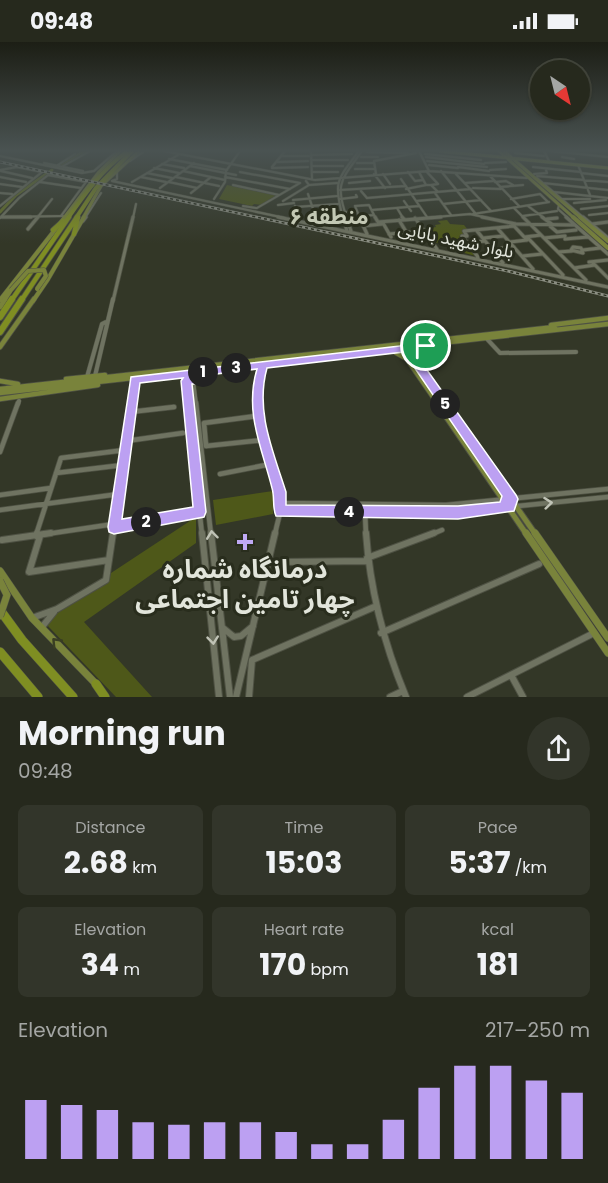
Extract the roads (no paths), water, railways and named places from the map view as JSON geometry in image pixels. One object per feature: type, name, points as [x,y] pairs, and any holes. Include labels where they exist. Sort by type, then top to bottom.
[{"type":"highway","points":[[0,317],[95,182]]},
{"type":"highway","points":[[0,332],[79,212],[102,182]]},
{"type":"highway","points":[[74,234],[79,212]]},
{"type":"highway","points":[[53,230],[72,213]]},
{"type":"highway","points":[[0,609],[22,640],[73,697]]},
{"type":"highway","points":[[0,652],[38,697]]},
{"type":"highway","points":[[96,684],[105,697]]},
{"type":"main road","points":[[0,300],[91,182]]},
{"type":"main road","points":[[0,345],[20,320],[81,224],[84,213],[106,182]]},
{"type":"main road","points":[[535,182],[608,248]]},
{"type":"main road","points":[[536,182],[608,240]]},
{"type":"main road","points":[[0,307],[28,271],[44,270],[46,276],[0,345]]},
{"type":"main road","points":[[0,381],[16,384],[95,376],[135,380],[531,334],[608,322]]},
{"type":"main road","points":[[0,391],[527,329],[608,322]]},
{"type":"main road","points":[[426,346],[417,352],[415,357],[417,364],[608,653]]},
{"type":"main road","points":[[388,350],[408,359],[511,503],[605,628],[608,638]]},
{"type":"main road","points":[[408,359],[407,355],[410,354],[415,357]]},
{"type":"main road","points":[[0,399],[125,378]]},
{"type":"main road","points":[[0,571],[32,618],[110,697]]},
{"type":"main road","points":[[0,581],[7,595],[0,616]]},
{"type":"street","points":[[0,206],[27,182]]},
{"type":"street","points":[[0,217],[39,182],[81,188]]},
{"type":"street","points":[[0,217],[63,216],[86,182],[84,182]]},
{"type":"street","points":[[115,182],[256,209],[304,182]]},
{"type":"street","points":[[132,182],[256,209]]},
{"type":"street","points":[[160,188],[167,182],[197,188]]},
{"type":"street","points":[[197,182],[219,186]]},
{"type":"street","points":[[214,199],[223,182]]},
{"type":"street","points":[[253,182],[290,189]]},
{"type":"street","points":[[292,182],[300,183]]},
{"type":"street","points":[[263,213],[306,182]]},
{"type":"street","points":[[341,182],[338,204],[349,231]]},
{"type":"street","points":[[349,183],[364,182]]},
{"type":"street","points":[[370,182],[372,190]]},
{"type":"street","points":[[380,182],[385,188]]},
{"type":"street","points":[[402,182],[427,217]]},
{"type":"street","points":[[424,182],[426,185]]},
{"type":"street","points":[[340,190],[407,188],[438,184],[436,182]]},
{"type":"street","points":[[449,182],[475,214]]},
{"type":"street","points":[[452,185],[485,182]]},
{"type":"street","points":[[494,182],[519,207]]},
{"type":"street","points":[[507,182],[514,186]]},
{"type":"street","points":[[362,191],[367,198],[523,185],[519,182]]},
{"type":"street","points":[[585,182],[590,196]]},
{"type":"street","points":[[598,182],[608,182]]},
{"type":"street","points":[[191,193],[204,183]]},
{"type":"street","points":[[253,190],[259,183]]},
{"type":"street","points":[[294,202],[309,185],[337,183],[342,212]]},
{"type":"street","points":[[467,183],[493,211]]},
{"type":"street","points":[[543,183],[608,190]]},
{"type":"street","points":[[543,183],[608,240]]},
{"type":"street","points":[[0,184],[21,187]]},
{"type":"street","points":[[233,185],[280,195]]},
{"type":"street","points":[[431,185],[450,217]]},
{"type":"street","points":[[472,189],[493,211]]},
{"type":"street","points":[[553,192],[607,199]]},
{"type":"street","points":[[0,193],[11,196]]},
{"type":"street","points":[[81,224],[101,193]]},
{"type":"street","points":[[363,226],[404,219],[475,214],[549,202],[540,194],[511,199]]},
{"type":"street","points":[[285,202],[294,202],[309,196],[357,197],[356,195]]},
{"type":"street","points":[[3,196],[11,196]]},
{"type":"street","points":[[309,196],[315,215],[357,211]]},
{"type":"street","points":[[562,199],[589,198],[593,201]]},
{"type":"street","points":[[28,229],[52,199]]},
{"type":"street","points":[[416,201],[440,199]]},
{"type":"street","points":[[574,203],[607,199]]},
{"type":"street","points":[[443,204],[481,200]]},
{"type":"street","points":[[405,201],[411,211]]},
{"type":"street","points":[[278,205],[285,202],[312,206],[338,204]]},
{"type":"street","points":[[285,202],[287,209]]},
{"type":"street","points":[[294,202],[299,218]]},
{"type":"street","points":[[584,202],[592,208]]},
{"type":"street","points":[[95,376],[136,204]]},
{"type":"street","points":[[375,215],[359,216],[355,206],[369,205],[390,236],[423,231]]},
{"type":"street","points":[[559,205],[558,209],[608,254]]},
{"type":"street","points":[[372,210],[419,206]]},
{"type":"street","points":[[527,206],[546,219],[560,232],[572,249],[607,276]]},
{"type":"street","points":[[581,209],[608,206]]},
{"type":"street","points":[[599,207],[607,213]]},
{"type":"street","points":[[397,208],[404,219]]},
{"type":"street","points":[[514,208],[586,280]]},
{"type":"street","name":"بلوار شهید بابایی","points":[[256,209],[268,209],[349,231],[608,286]]},
{"type":"street","name":"بلوار شهید بابایی","points":[[256,209],[263,213],[608,286]]},
{"type":"street","points":[[522,216],[557,211]]},
{"type":"street","points":[[590,215],[607,213]]},
{"type":"street","points":[[470,214],[532,225],[575,225]]},
{"type":"street","points":[[599,214],[608,222]]},
{"type":"street","points":[[364,216],[366,220],[361,221],[368,234]]},
{"type":"street","points":[[415,218],[437,249]]},
{"type":"street","points":[[546,219],[557,218]]},
{"type":"street","points":[[399,220],[411,240]]},
{"type":"street","points":[[592,224],[608,222]]},
{"type":"street","points":[[465,224],[471,231]]},
{"type":"street","points":[[477,257],[462,236],[467,236],[464,231],[514,226],[563,275]]},
{"type":"street","points":[[497,228],[533,269]]},
{"type":"street","points":[[477,230],[503,263]]},
{"type":"street","points":[[560,232],[576,230]]},
{"type":"street","points":[[581,230],[593,235]]},
{"type":"street","points":[[467,243],[504,236]]},
{"type":"street","points":[[509,242],[543,237],[588,237]]},
{"type":"street","points":[[537,248],[552,246]]},
{"type":"street","points":[[492,249],[514,247]]},
{"type":"street","points":[[558,252],[601,248]]},
{"type":"street","points":[[580,254],[584,253],[583,250]]},
{"type":"street","points":[[522,256],[543,254]]},
{"type":"street","points":[[574,268],[608,260]]},
{"type":"street","points":[[87,377],[102,324],[107,322]]},
{"type":"street","points":[[487,339],[500,353],[576,352]]},
{"type":"street","points":[[236,697],[280,512],[271,464],[257,416],[258,381],[263,365]]},
{"type":"street","points":[[196,373],[193,381],[230,697]]},
{"type":"street","points":[[180,374],[186,383],[219,697]]},
{"type":"street","points":[[186,383],[190,379],[193,381]]},
{"type":"street","points":[[32,618],[57,609],[106,580],[135,380]]},
{"type":"street","points":[[0,452],[19,401]]},
{"type":"street","points":[[130,412],[174,407]]},
{"type":"street","points":[[257,416],[204,423],[206,446],[264,440]]},
{"type":"street","points":[[126,441],[183,433]]},
{"type":"street","points":[[109,560],[29,572],[46,504],[61,458],[125,450]]},
{"type":"street","points":[[220,474],[271,464]]},
{"type":"street","points":[[56,473],[123,465]]},
{"type":"street","points":[[0,495],[51,488]]},
{"type":"street","points":[[280,512],[458,512],[608,489]]},
{"type":"street","points":[[0,510],[119,494]]},
{"type":"street","points":[[280,503],[446,505],[608,497]]},
{"type":"street","points":[[2,540],[114,526],[200,512]]},
{"type":"street","points":[[365,512],[367,560],[374,607],[381,633],[405,694],[390,697]]},
{"type":"street","points":[[279,562],[367,560],[442,530]]},
{"type":"street","points":[[381,633],[539,564]]},
{"type":"street","points":[[249,697],[252,660],[374,607]]},
{"type":"street","points":[[42,628],[47,618],[57,609]]},
{"type":"street","points":[[222,627],[234,637],[241,636],[254,625]]},
{"type":"street","points":[[467,697],[594,633]]},
{"type":"street","points":[[511,675],[523,697]]},
{"type":"waterway","points":[[0,212],[16,195],[35,182]]},
{"type":"railway","points":[[91,182],[512,272],[608,296]]},
{"type":"place","name":"درمانگاه شماره چهار تامین اجتماعی","points":[[245,542]]},
{"type":"district","name":"منطقه ۶","points":[[329,216]]}]
